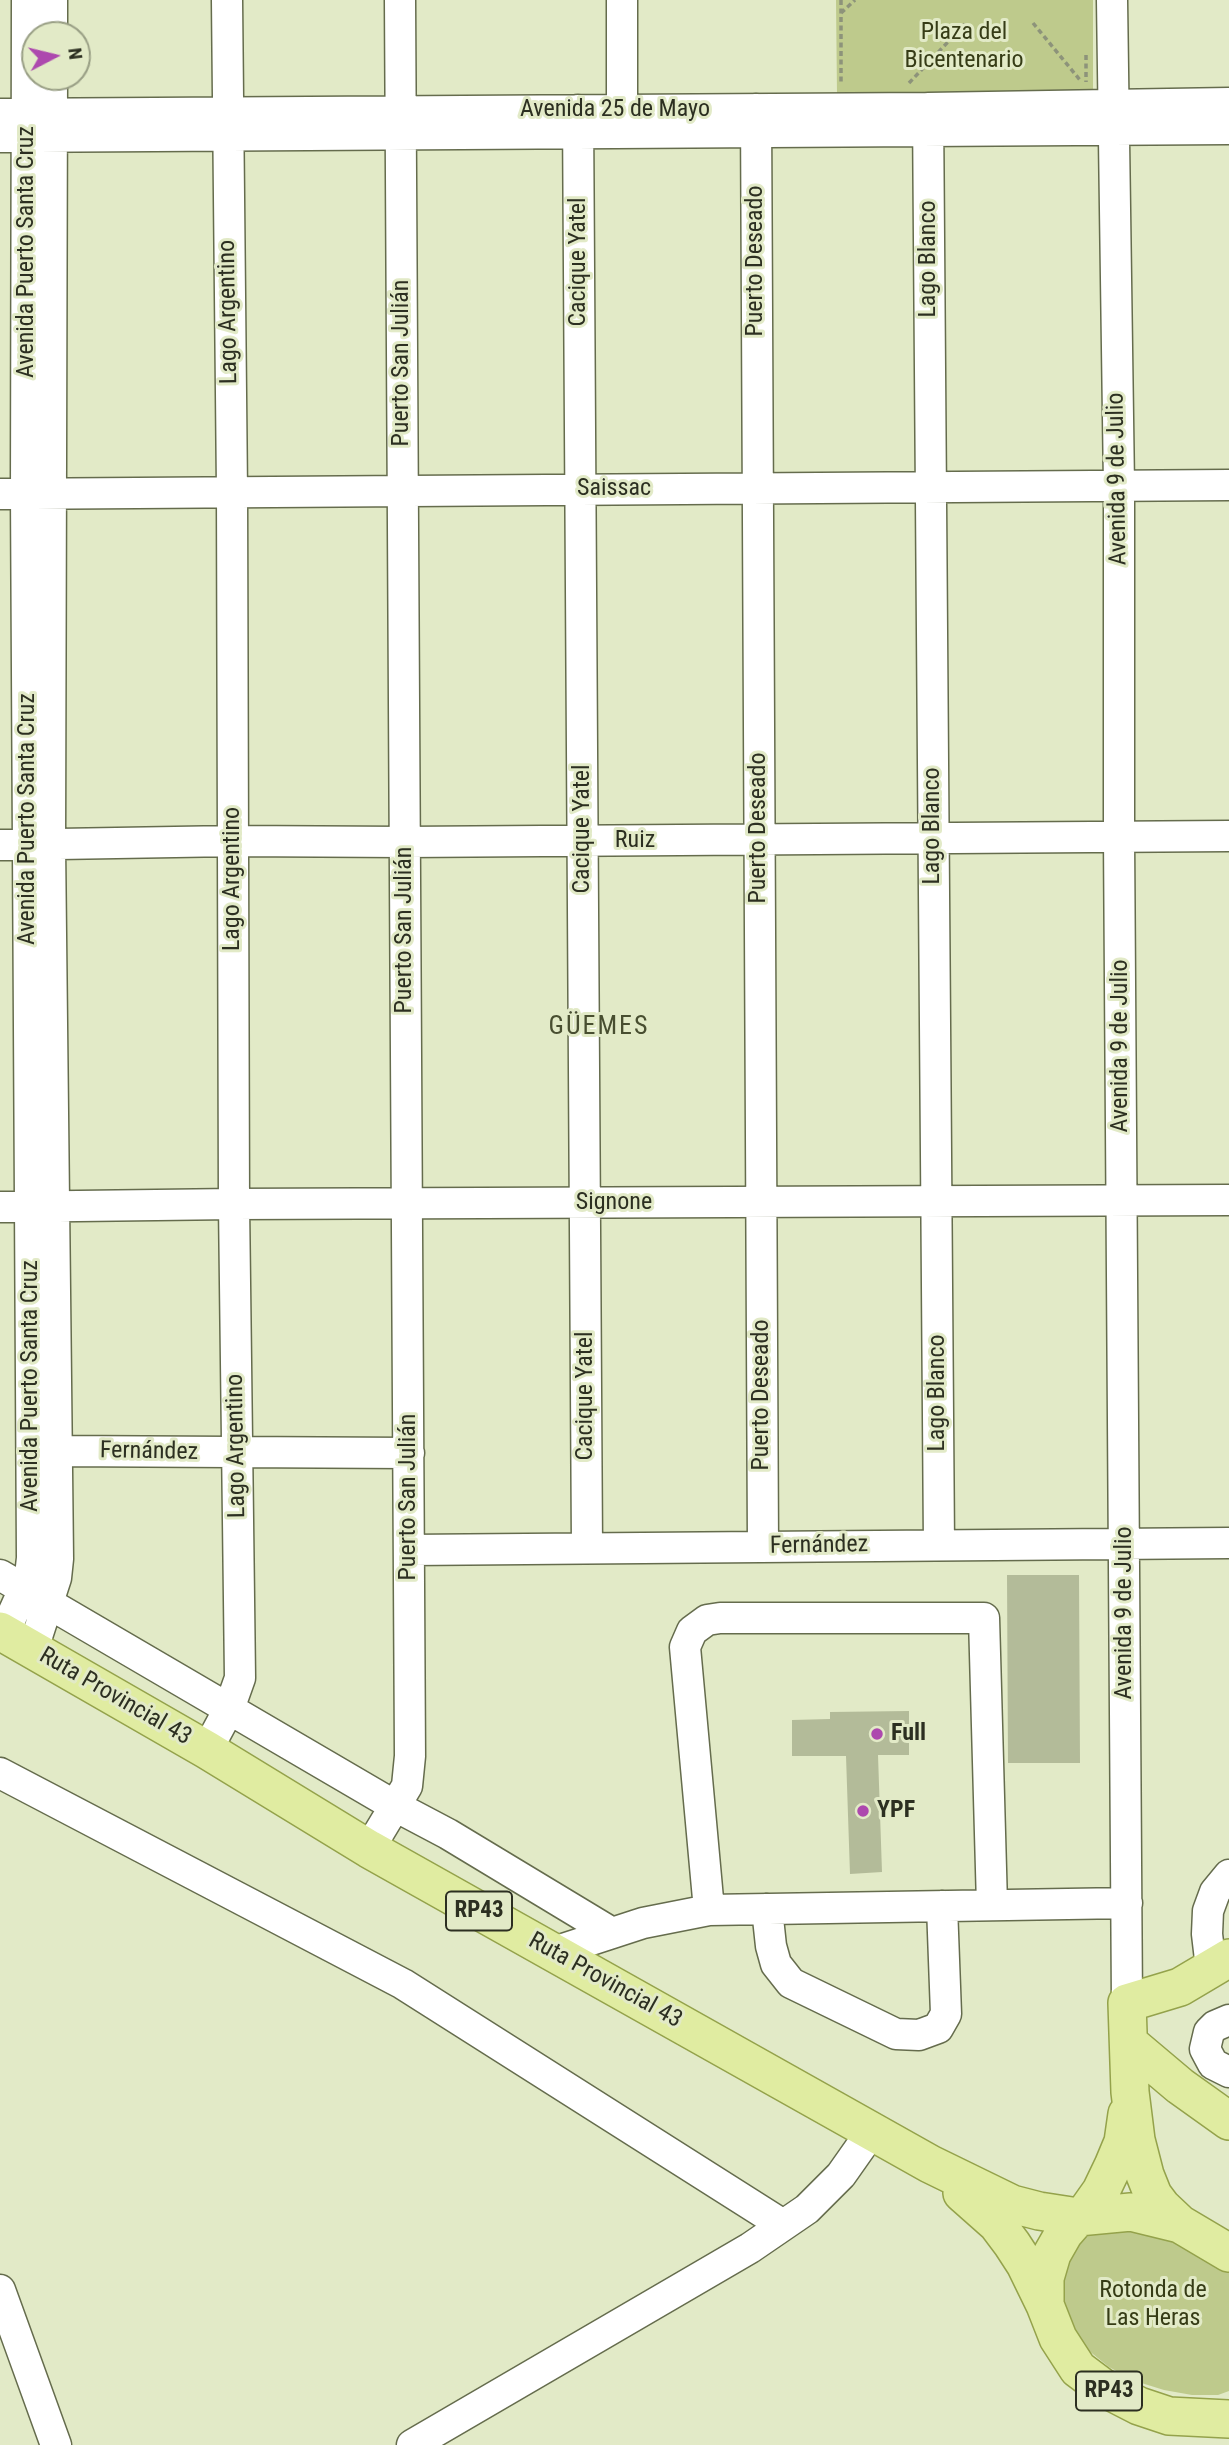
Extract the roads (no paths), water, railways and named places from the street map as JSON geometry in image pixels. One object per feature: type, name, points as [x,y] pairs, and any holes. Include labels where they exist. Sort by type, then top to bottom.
[{"type":"main road","name":"Ruta Provincial 43","points":[[12,1638],[207,1750],[369,1849],[930,2164],[1012,2204],[1039,2211],[1081,2216]]},
{"type":"main road","points":[[1127,2003],[1180,1987],[1220,1963]]},
{"type":"main road","name":"Avenida 9 de Julio","points":[[1127,2003],[1130,2092]]},
{"type":"main road","points":[[1129,2043],[1180,2086],[1229,2121]]},
{"type":"main road","points":[[1081,2216],[1101,2191],[1123,2142],[1130,2092]]},
{"type":"main road","points":[[1130,2092],[1136,2140],[1145,2175],[1153,2195],[1180,2224]]},
{"type":"main road","name":"RP43","points":[[930,2164],[997,2224],[1025,2264],[1058,2338],[1078,2369],[1102,2387],[1139,2406],[1169,2416],[1224,2418]]},
{"type":"main road","name":"RP43","points":[[1045,2305],[1045,2278],[1052,2254],[1064,2233],[1081,2216],[1131,2212],[1180,2224],[1229,2253]]},
{"type":"street","name":"Avenida Puerto Santa Cruz","points":[[24,1589],[56,1578],[58,1559],[57,1451],[42,1207],[26,845],[27,0]]},
{"type":"street","points":[[52,0],[52,21]]},
{"type":"street","name":"Lago Argentino","points":[[207,1750],[229,1709],[240,1678],[234,1204],[228,0]]},
{"type":"street","name":"Puerto San Julián","points":[[369,1849],[407,1786],[410,1756],[400,0]]},
{"type":"street","points":[[622,0],[622,110]]},
{"type":"street","name":"Avenida 9 de Julio","points":[[1112,0],[1119,486],[1127,2003]]},
{"type":"street","name":"Avenida Puerto Santa Cruz","points":[[26,125],[44,91]]},
{"type":"street","name":"Avenida 25 de Mayo","points":[[1113,117],[1229,103]]},
{"type":"street","name":"Avenida 25 de Mayo","points":[[26,125],[756,121],[924,109],[1113,117],[1229,129]]},
{"type":"street","name":"Lago Blanco","points":[[924,109],[931,486],[939,1545]]},
{"type":"street","name":"Avenida 25 de Mayo","points":[[578,122],[622,110],[756,121]]},
{"type":"street","name":"Puerto Deseado","points":[[756,121],[763,1547]]},
{"type":"street","name":"Cacique Yatel","points":[[578,122],[587,1548]]},
{"type":"street","name":"Saissac","points":[[25,493],[1229,485]]},
{"type":"street","name":"Ruiz","points":[[26,845],[233,841],[1229,836]]},
{"type":"street","name":"Signone","points":[[0,1207],[1229,1200]]},
{"type":"street","name":"Avenida Puerto Santa Cruz","points":[[12,1638],[24,1589],[30,1576],[32,1558],[42,1207]]},
{"type":"street","name":"Fernández","points":[[57,1451],[409,1454]]},
{"type":"street","name":"Fernández","points":[[409,1550],[1229,1543]]},
{"type":"street","points":[[24,1589],[395,1806],[448,1834],[612,1933]]},
{"type":"street","points":[[709,1910],[685,1647],[692,1631],[707,1620],[720,1618],[984,1618],[992,1905]]},
{"type":"street","points":[[0,1773],[402,1984],[783,2225]]},
{"type":"street","points":[[1220,1963],[1207,1934],[1208,1911],[1215,1892],[1229,1875]]},
{"type":"street","points":[[554,1952],[654,1920],[709,1910],[1128,1903]]},
{"type":"street","points":[[767,1909],[776,1964],[791,1983],[896,2034],[919,2035],[938,2028],[946,2014],[943,1906]]},
{"type":"street","points":[[1229,2020],[1209,2032],[1205,2049],[1213,2064],[1229,2072]]},
{"type":"street","points":[[412,2445],[738,2255],[807,2209],[841,2175],[872,2131]]},
{"type":"street","points":[[0,2290],[56,2445]]},
{"type":"place","name":"Full","points":[[877,1734]]},
{"type":"place","name":"YPF","points":[[863,1811]]},
{"type":"district","name":"GÜEMES","points":[[599,1027]]},
{"type":"park label","name":"Plaza del Bicentenario","points":[[964,47]]},
{"type":"park label","name":"Rotonda de Las Heras","points":[[1153,2305]]}]
